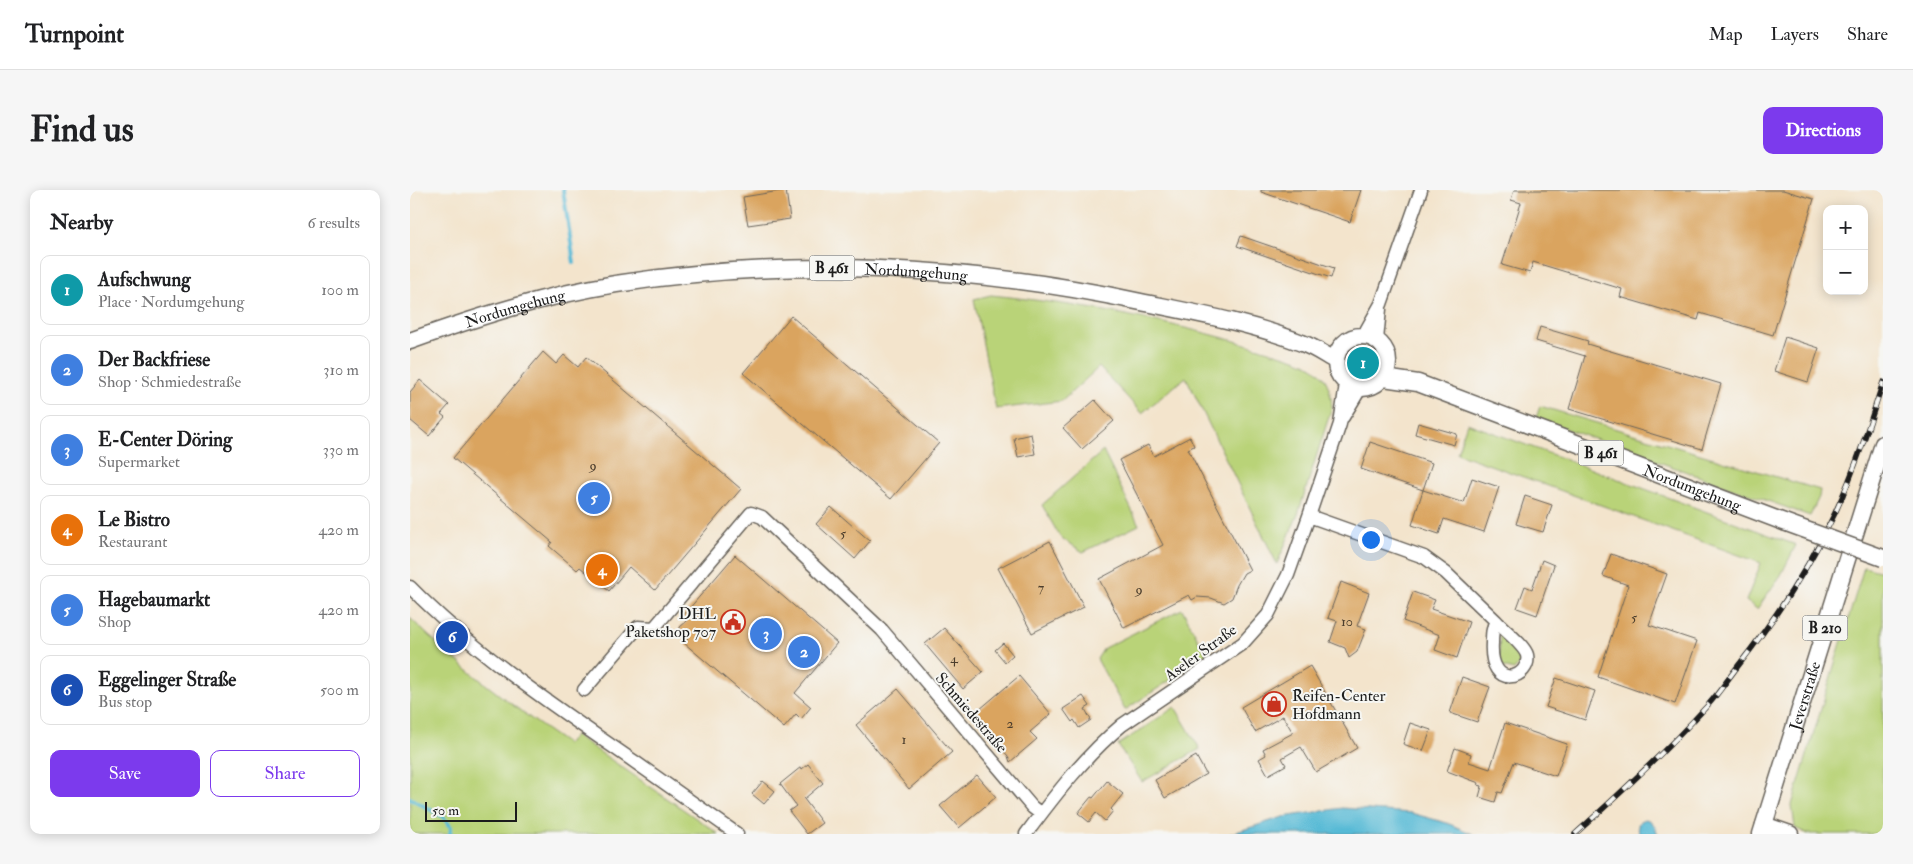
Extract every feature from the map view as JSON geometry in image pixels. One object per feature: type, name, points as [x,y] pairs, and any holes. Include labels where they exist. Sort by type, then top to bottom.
[{"type":"main road","name":"Nordumgehung","points":[[410,341],[481,316],[615,284],[693,274],[776,268],[942,272],[1104,294],[1183,310],[1257,328],[1339,353]]},
{"type":"main road","points":[[1370,338],[1355,337],[1339,353],[1340,377],[1353,386],[1370,388],[1384,378],[1388,370],[1389,360]]},
{"type":"main road","name":"Nordumgehung","points":[[1370,338],[1387,352],[1389,360],[1418,383]]},
{"type":"main road","name":"Nordumgehung","points":[[1384,378],[1418,383],[1883,558]]},
{"type":"main road","name":"Jeverstraße","points":[[1762,829],[1883,444]]},
{"type":"main road","points":[[1762,829],[1790,834]]},
{"type":"street","points":[[1370,338],[1421,190]]},
{"type":"street","name":"Aseler Straße","points":[[1026,834],[1088,756],[1111,734],[1127,721],[1243,643],[1268,615],[1282,589],[1353,386]]},
{"type":"street","name":"Schmiedestraße","points":[[584,690],[638,627],[654,628],[751,513],[762,517],[882,630],[1032,807],[1041,814]]},
{"type":"street","points":[[1309,516],[1424,558],[1446,573],[1496,621]]},
{"type":"street","points":[[410,587],[456,630],[514,677],[737,834]]},
{"type":"green space","points":[[991,295],[1059,303],[1160,322],[1291,358],[1307,364],[1319,372],[1327,384],[1332,407],[1298,514],[1277,564],[1186,377],[1142,413],[1099,367],[1062,401],[996,409],[974,299]]},
{"type":"green space","points":[[1540,406],[1820,490],[1819,497],[1810,516],[1536,418]]},
{"type":"green space","points":[[1467,423],[1796,545],[1781,575],[1757,609],[1746,601],[1761,563],[1457,453]]},
{"type":"green space","points":[[1103,451],[1139,525],[1083,552],[1060,537],[1042,505]]},
{"type":"green space","points":[[1864,567],[1883,572],[1883,834],[1808,834],[1795,828],[1792,805]]},
{"type":"green space","points":[[1182,609],[1207,656],[1125,710],[1097,659],[1104,648]]},
{"type":"green space","points":[[410,618],[486,684],[567,744],[575,735],[719,834],[410,834]]},
{"type":"green space","points":[[1500,633],[1521,655],[1520,663],[1514,670],[1503,667],[1499,658]]},
{"type":"green space","points":[[1175,707],[1200,749],[1142,782],[1118,745]]},
{"type":"water","points":[[1342,808],[1411,813],[1447,823],[1473,834],[1230,834],[1283,817]]},
{"type":"water","points":[[1645,819],[1652,822],[1658,834],[1639,834],[1638,825],[1640,821]]},
{"type":"building","points":[[786,190],[790,219],[748,225],[743,197]]},
{"type":"building","points":[[1261,190],[1361,190],[1350,222],[1261,192]]},
{"type":"building","points":[[1514,190],[1783,190],[1814,199],[1773,335],[1700,313],[1698,320],[1620,297],[1622,289],[1533,262],[1530,273],[1502,265],[1521,203],[1511,200]]},
{"type":"building","points":[[1241,236],[1334,268],[1331,278],[1237,246]]},
{"type":"building","points":[[791,316],[939,443],[891,499],[743,373]]},
{"type":"building","points":[[1540,327],[1588,341],[1587,344],[1721,384],[1702,449],[1569,409],[1585,356],[1536,341]]},
{"type":"building","points":[[1785,337],[1819,348],[1808,382],[1774,371]]},
{"type":"building","points":[[543,352],[556,364],[564,355],[578,367],[586,357],[741,489],[655,590],[629,567],[609,591],[580,567],[577,570],[549,546],[552,542],[453,458]]},
{"type":"building","points":[[420,380],[449,405],[441,414],[445,417],[429,436],[410,420],[410,392]]},
{"type":"building","points":[[1095,400],[1114,421],[1082,449],[1063,428]]},
{"type":"building","points":[[1418,423],[1457,434],[1454,445],[1415,434]]},
{"type":"building","points":[[1031,434],[1035,454],[1018,457],[1014,438]]},
{"type":"building","points":[[1190,437],[1194,446],[1188,449],[1250,570],[1244,573],[1232,598],[1224,603],[1211,598],[1197,597],[1192,600],[1189,595],[1124,628],[1099,579],[1163,545],[1119,460],[1148,445],[1154,456]]},
{"type":"building","points":[[1370,442],[1432,463],[1423,490],[1361,469]]},
{"type":"building","points":[[1472,478],[1499,487],[1484,532],[1444,519],[1439,534],[1412,525],[1423,490],[1464,503]]},
{"type":"building","points":[[1525,496],[1552,505],[1543,532],[1516,524]]},
{"type":"building","points":[[831,507],[870,541],[855,559],[816,524]]},
{"type":"building","points":[[1050,541],[1084,607],[1032,633],[998,568]]},
{"type":"building","points":[[1611,554],[1667,574],[1649,625],[1697,641],[1675,704],[1598,677],[1628,585],[1603,576]]},
{"type":"building","points":[[735,555],[837,643],[795,693],[811,707],[801,719],[796,714],[784,728],[684,643],[688,639],[680,632],[680,627],[687,621],[682,617]]},
{"type":"building","points":[[1542,560],[1554,565],[1537,615],[1517,608],[1525,586],[1532,589]]},
{"type":"building","points":[[1341,582],[1369,593],[1357,626],[1366,629],[1357,652],[1349,658],[1345,648],[1330,642],[1337,621],[1328,618]]},
{"type":"building","points":[[1413,592],[1435,600],[1431,609],[1469,622],[1457,658],[1435,650],[1440,635],[1403,621]]},
{"type":"building","points":[[944,628],[983,672],[963,689],[925,644]]},
{"type":"building","points":[[1003,643],[1013,655],[1005,662],[995,650]]},
{"type":"building","points":[[1310,666],[1357,748],[1316,772],[1301,747],[1282,758],[1286,765],[1268,775],[1259,759],[1266,755],[1263,749],[1293,733],[1283,716],[1255,732],[1241,707]]},
{"type":"building","points":[[1019,676],[1051,714],[1030,732],[1037,739],[1010,762],[1008,756],[973,715]]},
{"type":"building","points":[[1462,677],[1490,687],[1477,722],[1450,713]]},
{"type":"building","points":[[1556,678],[1595,691],[1585,720],[1546,707]]},
{"type":"building","points":[[898,689],[952,752],[909,789],[856,725]]},
{"type":"building","points":[[1083,696],[1090,706],[1085,709],[1091,720],[1079,728],[1063,709]]},
{"type":"building","points":[[1410,723],[1431,730],[1423,751],[1403,744]]},
{"type":"building","points":[[1505,723],[1567,744],[1556,776],[1514,762],[1502,793],[1498,792],[1495,802],[1479,797],[1482,786],[1478,785],[1479,783],[1447,771],[1455,748],[1471,754],[1469,762],[1490,769]]},
{"type":"building","points":[[1196,756],[1206,774],[1165,798],[1155,780]]},
{"type":"building","points":[[808,764],[823,783],[804,799],[822,823],[807,834],[789,811],[796,806],[780,784],[801,767],[802,769]]},
{"type":"building","points":[[977,775],[996,797],[959,828],[940,806]]},
{"type":"building","points":[[763,781],[775,791],[764,804],[752,794]]},
{"type":"building","points":[[1107,781],[1123,794],[1111,809],[1113,811],[1105,821],[1096,813],[1089,822],[1078,813]]},
{"type":"waterway","points":[[563,190],[574,263]]},
{"type":"waterway","points":[[410,798],[443,817],[451,827],[450,834]]},
{"type":"railway","points":[[1575,834],[1676,739],[1708,705],[1778,611],[1803,573],[1835,513],[1855,464],[1883,382]]},
{"type":"place","name":"Aufschwung","points":[[1363,363]]},
{"type":"place","name":"Hagebaumarkt","points":[[594,498]]},
{"type":"place","name":"Le Bistro","points":[[602,570]]},
{"type":"place","name":"DHL Paketshop 707","points":[[733,622]]},
{"type":"place","name":"E-Center Döring","points":[[766,634]]},
{"type":"place","name":"Eggelinger Straße","points":[[452,637]]},
{"type":"place","name":"Der Backfriese","points":[[804,652]]},
{"type":"place","name":"Reifen-Center Hofdmann","points":[[1274,704]]}]
